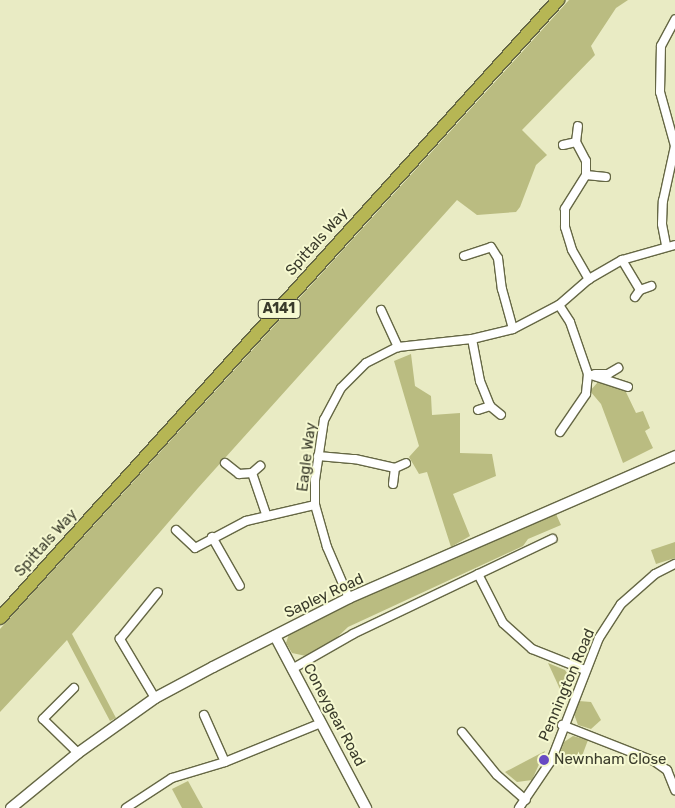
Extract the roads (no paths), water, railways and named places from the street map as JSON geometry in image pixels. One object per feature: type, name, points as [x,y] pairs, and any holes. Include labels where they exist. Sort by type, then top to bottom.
[{"type":"highway","name":"Spittals Way","points":[[0,618],[558,0]]},
{"type":"street","points":[[666,246],[662,224],[663,200],[673,172],[675,146],[660,92],[661,46],[675,20]]},
{"type":"street","points":[[578,126],[576,142],[586,161],[586,175],[565,210],[565,227],[572,250],[589,279]]},
{"type":"street","points":[[564,145],[576,142]]},
{"type":"street","points":[[586,175],[606,177]]},
{"type":"street","name":"Eagle Way","points":[[349,598],[327,547],[315,505],[318,456],[324,420],[341,388],[366,363],[398,347],[472,340],[513,329],[559,305],[589,279],[622,260],[675,245]]},
{"type":"street","points":[[464,256],[491,247],[498,258],[502,289],[513,329]]},
{"type":"street","points":[[622,260],[637,294],[652,286]]},
{"type":"street","points":[[559,305],[570,322],[588,374],[586,394],[560,432]]},
{"type":"street","points":[[381,313],[398,347]]},
{"type":"street","points":[[472,340],[480,381],[490,406],[501,415]]},
{"type":"street","points":[[588,374],[608,374],[618,368]]},
{"type":"street","points":[[588,374],[628,387]]},
{"type":"street","points":[[478,410],[490,406]]},
{"type":"street","points":[[318,456],[355,459],[395,468],[406,463]]},
{"type":"street","name":"Sapley Road","points":[[12,808],[78,753],[155,698],[349,598],[675,456]]},
{"type":"street","points":[[225,464],[239,474],[252,473],[260,466]]},
{"type":"street","points":[[393,484],[395,468]]},
{"type":"street","points":[[252,473],[266,514]]},
{"type":"street","points":[[176,530],[196,548],[212,538],[266,514],[315,505]]},
{"type":"street","points":[[212,538],[240,586]]},
{"type":"street","points":[[292,668],[353,634],[552,539]]},
{"type":"street","name":"Pennington Road","points":[[519,808],[550,761],[562,725],[599,638],[621,604],[655,574],[675,564]]},
{"type":"street","points":[[478,574],[503,622],[532,649],[585,670]]},
{"type":"street","points":[[112,642],[120,639],[158,592]]},
{"type":"street","name":"Coneygear Road","points":[[275,636],[366,808]]},
{"type":"street","points":[[120,639],[155,698]]},
{"type":"street","points":[[74,688],[43,719],[78,753]]},
{"type":"street","points":[[204,715],[225,762]]},
{"type":"street","points":[[128,807],[172,778],[225,762],[321,723]]},
{"type":"street","points":[[562,725],[654,761],[667,770],[675,790]]},
{"type":"street","points":[[462,732],[497,775],[526,800]]},
{"type":"street","points":[[667,770],[675,764]]},
{"type":"place","name":"Newnham Close","points":[[544,760]]}]
